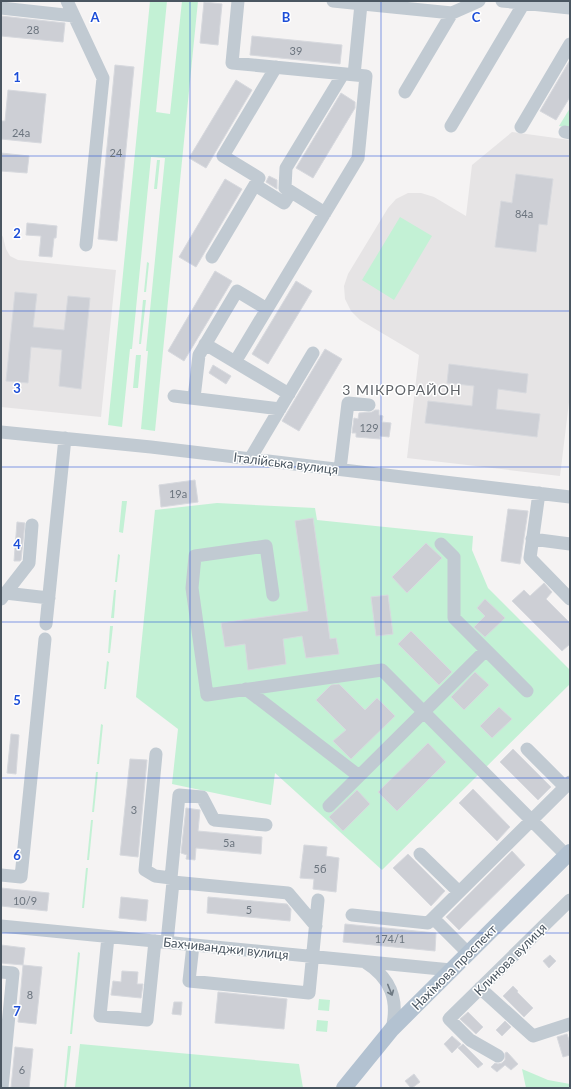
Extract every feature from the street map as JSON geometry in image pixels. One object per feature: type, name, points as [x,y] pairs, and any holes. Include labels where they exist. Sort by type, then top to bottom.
[{"type":"main road","name":"Нахімова проспект","points":[[344,1088],[392,1029],[568,854]]},
{"type":"street","points":[[67,1],[103,78],[86,245]]},
{"type":"street","points":[[235,362],[358,158],[366,76],[232,63],[238,1]]},
{"type":"street","points":[[333,1],[361,4],[424,6],[452,13]]},
{"type":"street","points":[[405,92],[452,13],[479,1]]},
{"type":"street","points":[[502,1],[570,8]]},
{"type":"street","points":[[451,126],[524,3]]},
{"type":"street","points":[[325,212],[285,188],[286,168],[349,74],[361,4]]},
{"type":"street","points":[[10,6],[74,16]]},
{"type":"street","points":[[521,127],[570,44]]},
{"type":"street","points":[[212,257],[259,178],[223,156],[276,67]]},
{"type":"street","points":[[255,185],[284,203],[291,192]]},
{"type":"street","points":[[194,398],[199,355],[238,291],[267,309]]},
{"type":"street","points":[[205,344],[289,394]]},
{"type":"street","points":[[250,459],[313,353]]},
{"type":"street","points":[[174,396],[280,409]]},
{"type":"street","points":[[340,469],[348,403],[369,405]]},
{"type":"street","name":"Італійська вулиця","points":[[1,432],[151,447],[570,497]]},
{"type":"street","points":[[46,624],[64,438]]},
{"type":"street","points":[[539,493],[530,558],[570,599]]},
{"type":"street","points":[[3,596],[29,563],[32,525]]},
{"type":"street","points":[[532,539],[570,544]]},
{"type":"street","points":[[441,544],[454,557],[454,618],[527,691]]},
{"type":"street","points":[[273,595],[266,546],[195,556],[192,588],[208,695],[382,670],[531,820],[568,854]]},
{"type":"street","points":[[3,596],[49,598]]},
{"type":"street","points":[[1,875],[21,877],[44,639]]},
{"type":"street","points":[[329,806],[486,650]]},
{"type":"street","points":[[246,689],[359,776]]},
{"type":"street","points":[[352,915],[428,923],[567,784],[527,749]]},
{"type":"street","points":[[156,754],[145,870],[155,876],[172,880],[288,893],[316,926]]},
{"type":"street","points":[[108,937],[100,1016],[147,1020],[172,880],[179,795],[202,797],[214,820],[266,825]]},
{"type":"street","points":[[420,854],[458,892]]},
{"type":"street","points":[[193,945],[189,981],[309,993],[318,900]]},
{"type":"street","name":"Клинова вулиця","points":[[498,1056],[470,1040],[449,1019],[570,900]]},
{"type":"street","points":[[433,918],[468,953]]},
{"type":"street","name":"Бахчиванджи вулиця","points":[[1,926],[451,970]]},
{"type":"street","points":[[365,962],[375,968],[389,985],[395,1007],[392,1029]]},
{"type":"street","points":[[1,972],[13,973],[4,1026],[2,1088]]},
{"type":"street","points":[[480,988],[533,1036],[570,1024]]},
{"type":"shaded area","points":[[512,132],[570,140],[570,394],[560,476],[407,458],[419,355],[360,320],[351,311],[345,299],[344,286],[348,274],[388,208],[396,199],[408,193],[421,193],[434,197],[466,216],[472,165]]},
{"type":"shaded area","points":[[1,234],[10,256],[18,260],[116,270],[101,417],[1,407]]},
{"type":"green space","points":[[150,1],[167,1],[156,112],[170,114],[182,1],[198,1],[155,431],[141,429],[148,351],[146,351],[165,158],[151,157],[132,349],[130,349],[122,427],[108,425]]},
{"type":"green space","points":[[570,108],[570,128],[559,126]]},
{"type":"green space","points":[[157,160],[160,160],[157,189],[154,189]]},
{"type":"green space","points":[[400,217],[432,236],[394,300],[362,280]]},
{"type":"green space","points":[[147,262],[149,263],[146,292],[144,292]]},
{"type":"green space","points":[[143,300],[146,300],[141,344],[139,344]]},
{"type":"green space","points":[[136,355],[141,355],[138,388],[133,388]]},
{"type":"green space","points":[[122,501],[127,501],[123,533],[119,532]]},
{"type":"green space","points":[[217,503],[315,508],[317,520],[473,536],[472,550],[488,588],[570,670],[570,684],[382,870],[275,773],[271,805],[172,784],[178,729],[136,697],[155,510]]},
{"type":"green space","points":[[118,554],[120,555],[117,582],[115,582]]},
{"type":"green space","points":[[114,590],[116,590],[114,618],[111,618]]},
{"type":"green space","points":[[110,626],[113,626],[110,653],[108,653]]},
{"type":"green space","points":[[107,661],[109,662],[106,689],[104,689]]},
{"type":"green space","points":[[101,724],[103,725],[99,764],[97,764]]},
{"type":"green space","points":[[96,772],[98,772],[94,812],[92,812]]},
{"type":"green space","points":[[91,820],[93,820],[89,860],[87,860]]},
{"type":"green space","points":[[86,868],[88,868],[84,908],[82,908]]},
{"type":"green space","points":[[78,952],[80,953],[72,1034],[70,1034]]},
{"type":"green space","points":[[319,999],[330,1000],[329,1011],[318,1010]]},
{"type":"green space","points":[[317,1020],[328,1021],[327,1032],[316,1031]]},
{"type":"green space","points":[[80,1044],[299,1064],[303,1088],[75,1088]]},
{"type":"green space","points":[[68,1046],[71,1046],[66,1088],[64,1088]]},
{"type":"green space","points":[[522,1069],[548,1080],[570,1084],[570,1088],[526,1088]]},
{"type":"building","points":[[204,2],[222,4],[218,45],[200,43]]},
{"type":"building","points":[[1,16],[65,23],[63,42],[1,36]]},
{"type":"building","points":[[252,36],[342,45],[340,64],[250,55]]},
{"type":"building","points":[[570,60],[570,97],[556,120],[540,111]]},
{"type":"building","points":[[115,65],[134,67],[117,241],[98,239]]},
{"type":"building","points":[[236,80],[252,90],[206,168],[189,158]]},
{"type":"building","points":[[8,90],[46,94],[41,143],[1,139],[1,121],[5,121]]},
{"type":"building","points":[[341,93],[355,102],[355,108],[313,178],[296,168]]},
{"type":"building","points":[[1,153],[29,156],[27,173],[1,171]]},
{"type":"building","points":[[516,174],[553,179],[547,225],[539,224],[536,252],[495,247],[501,201],[512,203]]},
{"type":"building","points":[[269,176],[277,180],[277,189],[266,182]]},
{"type":"building","points":[[225,179],[242,189],[196,267],[179,257]]},
{"type":"building","points":[[27,223],[57,226],[52,257],[39,256],[41,236],[26,235]]},
{"type":"building","points":[[215,271],[232,281],[184,361],[168,351]]},
{"type":"building","points":[[296,281],[312,291],[268,364],[252,354]]},
{"type":"building","points":[[15,292],[37,294],[33,327],[64,330],[68,296],[90,298],[81,389],[59,386],[62,350],[31,347],[28,383],[6,381]]},
{"type":"building","points":[[325,349],[342,359],[299,431],[282,421]]},
{"type":"building","points":[[449,364],[528,374],[526,393],[498,389],[496,409],[540,414],[537,437],[425,423],[428,401],[472,406],[474,386],[447,383]]},
{"type":"building","points":[[213,365],[231,376],[226,384],[209,373]]},
{"type":"building","points":[[379,410],[379,415],[383,416],[382,422],[391,423],[389,437],[380,436],[380,439],[356,437],[356,433],[352,433],[354,418],[358,419],[359,413],[372,412]]},
{"type":"building","points":[[195,480],[198,502],[161,507],[159,485]]},
{"type":"building","points":[[508,509],[528,511],[520,564],[501,561]]},
{"type":"building","points":[[313,518],[330,639],[336,638],[339,654],[306,658],[302,636],[283,639],[286,664],[248,670],[245,644],[225,647],[221,623],[308,611],[295,521]]},
{"type":"building","points":[[17,522],[25,523],[21,560],[14,561]]},
{"type":"building","points":[[426,543],[442,558],[407,593],[392,577]]},
{"type":"building","points":[[544,583],[552,592],[546,599],[570,623],[570,644],[562,651],[512,601],[524,590],[530,596]]},
{"type":"building","points":[[388,595],[393,634],[376,636],[371,597]]},
{"type":"building","points":[[485,599],[505,618],[485,637],[474,627],[485,616],[477,608]]},
{"type":"building","points":[[411,631],[452,672],[439,685],[398,644]]},
{"type":"building","points":[[475,672],[489,685],[464,710],[451,697]]},
{"type":"building","points":[[339,684],[365,710],[377,698],[395,716],[351,759],[333,741],[346,730],[316,700],[331,685]]},
{"type":"building","points":[[499,707],[512,719],[492,738],[480,726]]},
{"type":"building","points":[[11,734],[19,735],[16,774],[7,773]]},
{"type":"building","points":[[428,743],[446,762],[397,811],[378,792]]},
{"type":"building","points":[[513,749],[551,787],[538,800],[500,762]]},
{"type":"building","points":[[130,759],[147,760],[138,857],[120,855]]},
{"type":"building","points":[[473,789],[510,827],[497,841],[459,803]]},
{"type":"building","points":[[357,790],[370,804],[343,831],[329,817]]},
{"type":"building","points":[[186,808],[200,810],[198,831],[262,837],[261,854],[196,848],[195,860],[186,859],[187,855],[181,853]]},
{"type":"building","points":[[304,845],[327,847],[326,856],[339,858],[336,892],[313,889],[314,879],[300,878]]},
{"type":"building","points":[[512,851],[525,865],[459,930],[446,917]]},
{"type":"building","points":[[408,854],[445,891],[431,906],[393,868]]},
{"type":"building","points":[[1,888],[49,893],[47,911],[1,906]]},
{"type":"building","points":[[121,897],[148,900],[146,921],[119,918]]},
{"type":"building","points":[[208,897],[287,904],[291,909],[290,921],[207,913]]},
{"type":"building","points":[[345,924],[436,933],[435,951],[343,942]]},
{"type":"building","points":[[1,945],[25,948],[23,965],[1,963]]},
{"type":"building","points":[[550,955],[556,961],[549,968],[543,961]]},
{"type":"building","points":[[23,965],[42,967],[36,1024],[18,1022]]},
{"type":"building","points":[[122,971],[138,972],[137,984],[143,984],[141,998],[111,995],[113,981],[121,982]]},
{"type":"building","points":[[513,986],[533,1008],[524,1017],[503,996]]},
{"type":"building","points":[[218,992],[287,999],[284,1029],[215,1023]]},
{"type":"building","points":[[174,1002],[182,1002],[181,1015],[172,1014]]},
{"type":"building","points":[[468,1012],[483,1027],[476,1034],[460,1019]]},
{"type":"building","points":[[505,1021],[511,1027],[502,1036],[496,1030]]},
{"type":"building","points":[[567,1034],[570,1043],[570,1055],[563,1057],[557,1037]]},
{"type":"building","points":[[452,1036],[461,1044],[452,1053],[444,1044]]},
{"type":"building","points":[[463,1044],[483,1064],[478,1068],[458,1048]]},
{"type":"building","points":[[15,1047],[33,1049],[29,1088],[11,1088]]},
{"type":"building","points":[[507,1052],[518,1064],[511,1070],[505,1065],[497,1072],[491,1067],[495,1063],[502,1063],[505,1060],[505,1053]]},
{"type":"building","points":[[414,1074],[420,1082],[411,1088],[405,1081]]},
{"type":"district","name":"3 МІКРОРАЙОН","points":[[402,389]]}]
